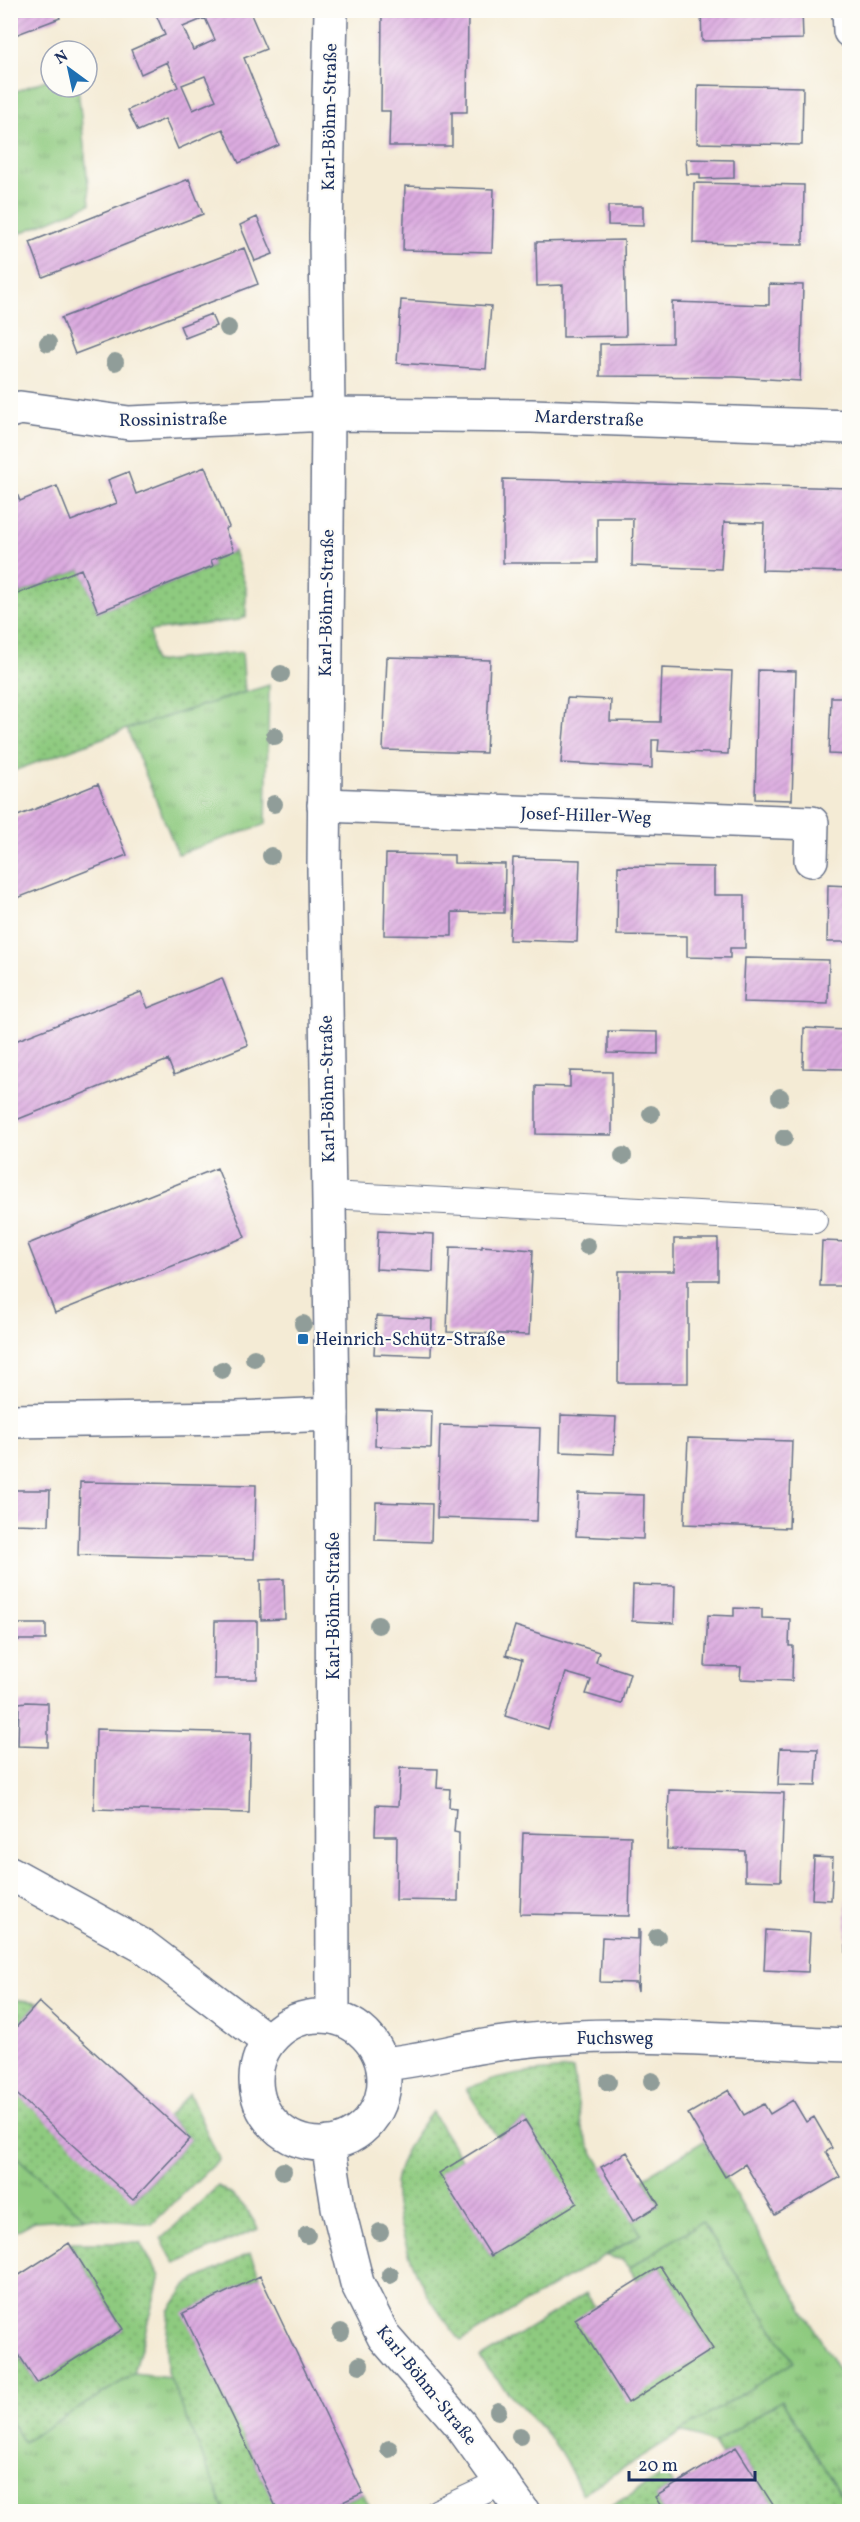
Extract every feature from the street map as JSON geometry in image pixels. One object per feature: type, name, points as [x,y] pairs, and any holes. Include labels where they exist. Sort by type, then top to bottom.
[{"type":"street","name":"Karl-Böhm-Straße","points":[[331,10],[326,234],[328,414],[324,805],[332,1414],[333,2016]]},
{"type":"street","points":[[849,10],[849,31]]},
{"type":"street","name":"Rossinistraße","points":[[14,401],[129,423],[328,414]]},
{"type":"street","name":"Marderstraße","points":[[328,414],[531,416],[849,427]]},
{"type":"street","name":"Josef-Hiller-Weg","points":[[324,805],[812,823],[811,861]]},
{"type":"street","points":[[10,1421],[237,1418],[332,1414]]},
{"type":"street","points":[[10,1873],[143,1946],[268,2041]]},
{"type":"street","points":[[308,2016],[333,2016],[355,2025],[373,2042],[383,2064],[385,2082],[374,2116],[361,2130],[346,2139],[328,2143],[309,2143],[291,2137],[276,2127],[264,2112],[257,2094],[256,2076],[259,2057],[268,2041],[286,2025],[308,2016]]},
{"type":"street","name":"Fuchsweg","points":[[383,2064],[417,2061],[512,2042],[586,2037],[849,2045]]},
{"type":"street","name":"Karl-Böhm-Straße","points":[[328,2143],[338,2207],[357,2283],[380,2328],[410,2368],[459,2423],[523,2511]]},
{"type":"lane","points":[[329,1195],[814,1221]]},
{"type":"lane","points":[[438,2511],[503,2482]]},
{"type":"green space","points":[[39,82],[39,99],[79,99],[90,204],[11,237],[11,93]]},
{"type":"green space","points":[[234,551],[246,587],[246,617],[239,620],[150,631],[154,662],[242,652],[245,692],[127,729],[11,772],[11,597],[81,569],[98,612],[213,567],[211,560]]},
{"type":"green space","points":[[269,685],[266,824],[178,854],[127,729]]},
{"type":"green space","points":[[11,1999],[39,2002],[11,2034]]},
{"type":"green space","points":[[573,2069],[581,2125],[589,2145],[641,2234],[461,2341],[426,2292],[403,2236],[395,2189],[402,2159],[432,2112],[461,2159],[440,2173],[491,2256],[576,2203],[525,2120],[497,2137],[466,2089],[519,2074]]},
{"type":"green space","points":[[11,2088],[134,2200],[190,2139],[167,2117],[189,2093],[219,2159],[152,2224],[85,2218],[11,2152]]},
{"type":"green space","points":[[704,2141],[849,2388],[849,2508],[782,2400],[713,2444],[680,2432],[794,2362],[702,2222],[629,2268],[622,2260],[606,2256],[641,2234],[633,2221],[659,2205],[643,2178]]},
{"type":"green space","points":[[11,2152],[85,2218],[35,2221],[11,2234]]},
{"type":"green space","points":[[218,2186],[242,2204],[258,2229],[175,2264],[161,2239]]},
{"type":"green space","points":[[702,2222],[794,2362],[582,2494],[555,2444],[480,2358],[586,2293],[595,2307],[713,2349],[660,2266],[637,2280],[629,2268]]},
{"type":"green space","points":[[69,2243],[140,2243],[160,2276],[134,2374],[24,2443],[11,2422],[10,2341],[37,2383],[123,2329]]},
{"type":"green space","points":[[250,2253],[260,2276],[184,2313],[278,2511],[225,2511],[167,2372],[166,2342],[169,2311],[187,2284]]},
{"type":"green space","points":[[134,2374],[170,2378],[225,2511],[11,2511],[11,2422],[24,2442]]},
{"type":"green space","points":[[782,2400],[849,2511],[777,2511],[736,2447],[721,2456],[713,2444]]},
{"type":"green space","points":[[665,2473],[673,2485],[655,2497],[664,2511],[603,2511]]},
{"type":"green space","points":[[363,2493],[372,2511],[322,2512]]},
{"type":"building","points":[[10,10],[57,10],[60,18],[10,37]]},
{"type":"building","points":[[154,10],[249,10],[266,49],[244,58],[279,145],[239,163],[223,129],[178,149],[165,119],[138,131],[128,110],[178,87],[167,62],[141,74],[131,50],[165,35]],"holes":[[[205,18],[215,40],[193,50],[183,27]],[[205,76],[216,100],[193,110],[182,85]]]},
{"type":"building","points":[[382,10],[468,10],[467,112],[452,112],[452,146],[389,146],[390,111],[381,111]]},
{"type":"building","points":[[701,10],[802,10],[803,39],[702,41]]},
{"type":"building","points":[[698,85],[803,87],[802,145],[697,143]]},
{"type":"building","points":[[686,159],[734,160],[734,178],[700,179],[700,174],[687,174]]},
{"type":"building","points":[[189,179],[203,214],[43,277],[30,242]]},
{"type":"building","points":[[694,183],[804,185],[803,245],[693,243]]},
{"type":"building","points":[[405,186],[494,189],[492,252],[403,250]]},
{"type":"building","points":[[608,206],[643,206],[643,226],[608,225]]},
{"type":"building","points":[[257,217],[273,254],[255,261],[240,225]]},
{"type":"building","points":[[624,240],[626,336],[563,337],[563,285],[537,286],[536,242]]},
{"type":"building","points":[[244,248],[258,284],[75,354],[61,318]]},
{"type":"building","points":[[769,284],[803,285],[800,381],[735,377],[600,376],[600,344],[672,343],[672,302],[769,305]]},
{"type":"building","points":[[401,300],[491,306],[486,369],[397,363]]},
{"type":"building","points":[[211,314],[216,326],[185,338],[180,326]]},
{"type":"building","points":[[205,467],[229,527],[225,529],[234,551],[211,560],[213,566],[98,612],[81,569],[10,597],[10,476],[20,501],[57,486],[71,521],[117,503],[108,480],[128,472],[136,494]]},
{"type":"building","points":[[503,479],[849,488],[849,572],[762,570],[764,523],[724,522],[721,569],[632,566],[633,518],[597,518],[597,563],[503,563]]},
{"type":"building","points":[[387,657],[490,660],[486,753],[383,750]]},
{"type":"building","points":[[662,668],[732,671],[728,754],[658,751],[659,740],[652,740],[652,768],[561,763],[567,698],[611,700],[610,721],[660,722]]},
{"type":"building","points":[[758,670],[796,671],[792,800],[755,799]]},
{"type":"building","points":[[831,697],[849,697],[849,755],[829,754]]},
{"type":"building","points":[[98,784],[127,855],[10,901],[10,819]]},
{"type":"building","points":[[386,854],[454,855],[454,863],[505,864],[504,913],[452,912],[452,936],[384,935]]},
{"type":"building","points":[[513,858],[580,860],[577,942],[509,940]]},
{"type":"building","points":[[618,866],[714,867],[714,895],[745,895],[745,948],[730,948],[730,958],[687,957],[687,936],[617,935]]},
{"type":"building","points":[[828,885],[849,886],[849,942],[827,942]]},
{"type":"building","points":[[745,958],[829,960],[828,1004],[743,1002]]},
{"type":"building","points":[[222,978],[248,1045],[174,1075],[168,1060],[16,1120],[10,1107],[10,1043],[141,992],[148,1008]]},
{"type":"building","points":[[804,1028],[845,1030],[844,1069],[803,1068]]},
{"type":"building","points":[[608,1031],[658,1032],[658,1054],[608,1053]]},
{"type":"building","points":[[570,1071],[612,1072],[612,1135],[536,1134],[536,1086],[570,1087]]},
{"type":"building","points":[[217,1168],[245,1237],[55,1313],[28,1244]]},
{"type":"building","points":[[378,1231],[434,1234],[433,1272],[376,1269]]},
{"type":"building","points":[[674,1239],[718,1239],[718,1280],[688,1280],[688,1383],[618,1383],[619,1271],[674,1271]]},
{"type":"building","points":[[822,1241],[849,1242],[849,1286],[820,1286]]},
{"type":"building","points":[[482,1246],[533,1250],[529,1335],[447,1332],[450,1247],[482,1248]]},
{"type":"building","points":[[376,1316],[432,1319],[431,1356],[374,1354]]},
{"type":"building","points":[[376,1409],[432,1411],[431,1448],[375,1446]]},
{"type":"building","points":[[561,1415],[616,1417],[614,1454],[560,1452]]},
{"type":"building","points":[[440,1425],[540,1428],[537,1521],[437,1518]]},
{"type":"building","points":[[688,1438],[792,1441],[789,1528],[684,1524]]},
{"type":"building","points":[[80,1482],[256,1485],[254,1559],[78,1555]]},
{"type":"building","points":[[14,1490],[50,1490],[49,1525],[13,1524]]},
{"type":"building","points":[[578,1493],[644,1495],[643,1539],[576,1536]]},
{"type":"building","points":[[376,1502],[432,1504],[431,1542],[375,1540]]},
{"type":"building","points":[[284,1579],[285,1619],[261,1620],[260,1580]]},
{"type":"building","points":[[633,1585],[675,1586],[674,1623],[632,1621]]},
{"type":"building","points":[[734,1608],[762,1609],[762,1618],[790,1619],[789,1646],[793,1646],[792,1681],[740,1679],[741,1667],[705,1666],[708,1615],[734,1616]]},
{"type":"building","points":[[215,1621],[257,1621],[257,1679],[214,1679]]},
{"type":"building","points":[[10,1624],[46,1624],[46,1640],[10,1640]]},
{"type":"building","points":[[515,1626],[599,1652],[596,1662],[630,1673],[621,1704],[586,1694],[591,1680],[566,1673],[548,1729],[505,1716],[522,1660],[506,1655]]},
{"type":"building","points":[[19,1703],[48,1703],[48,1747],[18,1746]]},
{"type":"building","points":[[96,1729],[251,1733],[249,1813],[94,1809]]},
{"type":"building","points":[[780,1748],[818,1749],[816,1786],[778,1785]]},
{"type":"building","points":[[400,1768],[438,1769],[437,1788],[450,1789],[449,1807],[456,1808],[454,1832],[459,1833],[458,1901],[396,1900],[397,1836],[375,1836],[376,1805],[398,1806]]},
{"type":"building","points":[[669,1790],[784,1793],[781,1881],[745,1880],[745,1851],[667,1849]]},
{"type":"building","points":[[523,1833],[631,1836],[629,1916],[520,1914]]},
{"type":"building","points":[[814,1857],[833,1858],[831,1900],[812,1899]]},
{"type":"building","points":[[849,1899],[849,1958],[846,1958],[846,1900]]},
{"type":"building","points":[[638,1930],[640,1930],[638,1992],[636,1983],[600,1982],[602,1937],[638,1939]]},
{"type":"building","points":[[766,1930],[810,1933],[808,1972],[764,1970]]},
{"type":"building","points":[[39,2002],[190,2139],[133,2200],[10,2088],[10,2034]]},
{"type":"building","points":[[729,2090],[744,2115],[764,2104],[770,2114],[793,2100],[806,2122],[814,2117],[832,2148],[826,2152],[840,2177],[775,2215],[745,2164],[725,2177],[688,2114]]},
{"type":"building","points":[[525,2120],[577,2203],[491,2256],[439,2173]]},
{"type":"building","points":[[627,2152],[659,2205],[633,2221],[601,2167]]},
{"type":"building","points":[[69,2243],[123,2329],[37,2383],[10,2341],[10,2281]]},
{"type":"building","points":[[660,2266],[713,2349],[628,2403],[575,2319]]},
{"type":"building","points":[[260,2276],[363,2493],[322,2511],[278,2511],[183,2313]]},
{"type":"building","points":[[736,2447],[777,2511],[664,2511],[655,2497]]},
{"type":"place","name":"Heinrich-Schütz-Straße","points":[[303,1339]]}]
